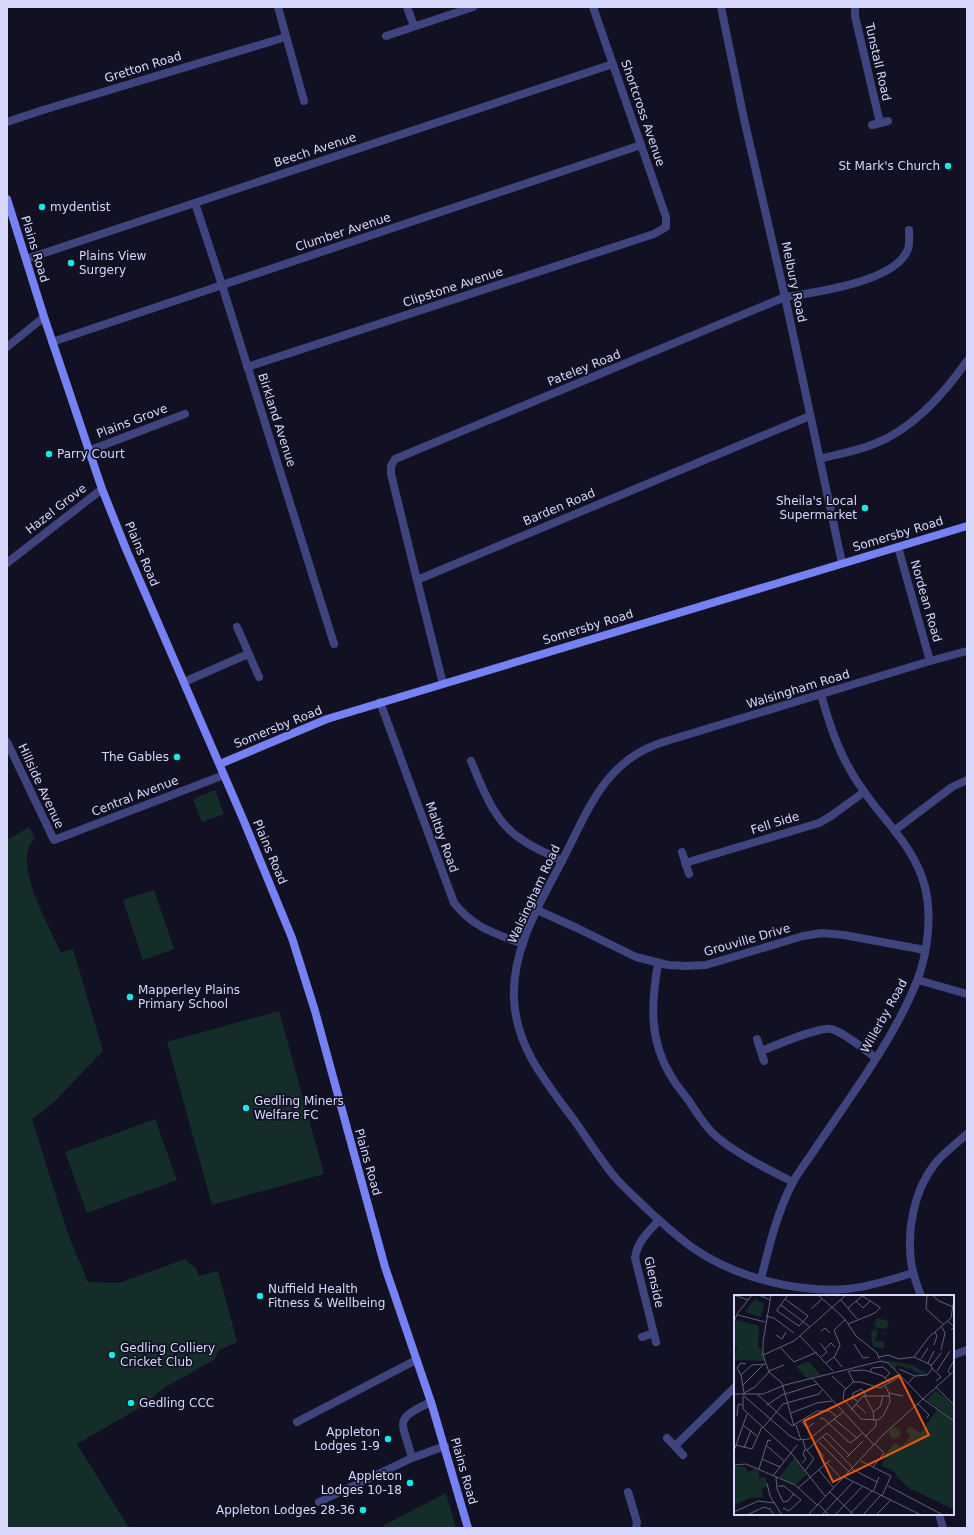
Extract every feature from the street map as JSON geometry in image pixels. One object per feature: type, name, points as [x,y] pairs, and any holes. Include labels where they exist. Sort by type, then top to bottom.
[{"type":"main road","name":"Plains Road","points":[[7,199],[52,342],[102,489],[126,549],[220,764],[292,938],[314,1011],[381,1254],[431,1402],[468,1528]]},
{"type":"main road","name":"Somersby Road","points":[[220,764],[327,719],[380,702],[967,526]]},
{"type":"street","points":[[278,7],[304,101]]},
{"type":"street","points":[[407,7],[414,26]]},
{"type":"street","points":[[386,36],[473,7]]},
{"type":"street","name":"Shortcross Avenue","points":[[593,7],[666,217],[666,227]]},
{"type":"street","name":"Melbury Road","points":[[721,7],[744,119],[785,297],[842,563]]},
{"type":"street","name":"Tunstall Road","points":[[855,7],[855,16],[880,123]]},
{"type":"street","name":"Gretton Road","points":[[7,122],[286,37]]},
{"type":"street","name":"Beech Avenue","points":[[26,259],[613,64]]},
{"type":"street","name":"Clumber Avenue","points":[[52,342],[641,145]]},
{"type":"street","name":"Birkland Avenue","points":[[195,203],[334,644]]},
{"type":"street","name":"Clipstone Avenue","points":[[247,367],[659,232],[666,227]]},
{"type":"street","name":"Pateley Road","points":[[417,580],[390,469],[393,462],[398,457],[785,297],[851,284],[881,274],[897,264],[907,251],[910,242],[908,230]]},
{"type":"street","points":[[7,347],[44,317]]},
{"type":"street","points":[[820,459],[870,446],[900,430],[930,406],[948,386],[967,361]]},
{"type":"street","name":"Plains Grove","points":[[88,451],[185,414]]},
{"type":"street","name":"Barden Road","points":[[417,580],[810,416]]},
{"type":"street","name":"Hazel Grove","points":[[7,563],[102,489]]},
{"type":"street","name":"Nordean Road","points":[[898,547],[930,661]]},
{"type":"street","points":[[417,580],[443,684]]},
{"type":"street","points":[[237,627],[259,677]]},
{"type":"street","name":"Walsingham Road","points":[[913,1272],[855,1288],[836,1290],[795,1287],[761,1279],[724,1266],[707,1257],[682,1240],[630,1194],[614,1175],[538,1070],[526,1049],[518,1026],[514,999],[515,971],[522,944],[536,910],[593,800],[600,788],[618,768],[637,753],[648,747],[667,741],[967,651]]},
{"type":"street","points":[[184,682],[248,654]]},
{"type":"street","name":"Willerby Road","points":[[761,1279],[782,1207],[793,1182],[876,1058],[900,1017],[918,980],[925,950],[929,916],[924,885],[917,864],[910,850],[864,792],[844,758],[831,731],[821,694]]},
{"type":"street","name":"Maltby Road","points":[[380,702],[454,903],[469,920],[481,927],[522,944]]},
{"type":"street","name":"Hillside Avenue","points":[[7,742],[54,840]]},
{"type":"street","points":[[471,761],[488,800],[505,825],[520,839],[562,861]]},
{"type":"street","name":"Central Avenue","points":[[54,840],[224,775]]},
{"type":"street","points":[[894,830],[952,787],[967,780]]},
{"type":"street","name":"Fell Side","points":[[686,863],[819,823],[864,792]]},
{"type":"street","points":[[682,852],[689,874]]},
{"type":"street","name":"Grouville Drive","points":[[536,910],[636,957],[658,964],[678,966],[706,965],[803,936],[822,933],[844,935],[925,950]]},
{"type":"street","points":[[658,964],[653,991],[654,1027],[661,1056],[671,1076],[716,1137],[758,1164],[793,1182]]},
{"type":"street","points":[[918,980],[967,994]]},
{"type":"street","points":[[761,1051],[819,1030],[830,1029],[876,1058]]},
{"type":"street","points":[[757,1039],[764,1061]]},
{"type":"street","points":[[921,1295],[911,1262],[910,1239],[916,1199],[924,1180],[934,1165],[947,1151],[967,1134]]},
{"type":"street","name":"Glenside","points":[[656,1342],[635,1258],[637,1249],[642,1240],[658,1220]]},
{"type":"street","points":[[793,1295],[795,1287]]},
{"type":"street","points":[[642,1337],[654,1333]]},
{"type":"street","points":[[954,1355],[967,1350]]},
{"type":"street","points":[[298,1422],[416,1360]]},
{"type":"street","points":[[675,1446],[734,1387]]},
{"type":"street","points":[[412,1458],[402,1426],[405,1417],[413,1410],[431,1402]]},
{"type":"street","points":[[667,1438],[683,1455]]},
{"type":"street","points":[[319,1502],[412,1458],[444,1446]]},
{"type":"street","points":[[628,1492],[637,1522],[636,1528]]},
{"type":"street","points":[[939,1515],[944,1528]]},
{"type":"green space","points":[[215,790],[224,814],[202,822],[193,799]]},
{"type":"green space","points":[[29,827],[35,838],[28,849],[27,862],[29,878],[34,895],[61,953],[73,949],[103,1051],[54,1102],[32,1119],[68,1234],[88,1282],[119,1283],[185,1259],[195,1267],[199,1276],[218,1271],[237,1342],[219,1350],[215,1359],[164,1388],[141,1407],[77,1444],[129,1528],[7,1528],[7,840]]},
{"type":"green space","points":[[154,890],[174,949],[143,960],[123,900]]},
{"type":"green space","name":"Gedling Miners Welfare FC","points":[[279,1011],[324,1174],[212,1205],[167,1042]]},
{"type":"green space","points":[[155,1119],[177,1180],[87,1213],[65,1152]]},
{"type":"green space","points":[[446,1493],[456,1528],[385,1528],[384,1525]]},
{"type":"place","name":"St Mark's Church","points":[[948,166]]},
{"type":"place","name":"mydentist","points":[[42,207]]},
{"type":"place","name":"Plains View Surgery","points":[[71,263]]},
{"type":"place","name":"Parry Court","points":[[49,454]]},
{"type":"place","name":"Sheila's Local Supermarket","points":[[865,508]]},
{"type":"place","name":"The Gables","points":[[177,757]]},
{"type":"place","name":"Mapperley Plains Primary School","points":[[130,997]]},
{"type":"place","name":"Gedling Miners Welfare FC","points":[[246,1108]]},
{"type":"place","name":"Nuffield Health Fitness & Wellbeing","points":[[260,1296]]},
{"type":"place","name":"Gedling Colliery Cricket Club","points":[[112,1355]]},
{"type":"place","name":"Gedling CCC","points":[[131,1403]]},
{"type":"place","name":"Appleton Lodges 1-9","points":[[388,1439]]},
{"type":"place","name":"Appleton Lodges 10-18","points":[[410,1483]]},
{"type":"place","name":"Appleton Lodges 28-36","points":[[363,1510]]}]
